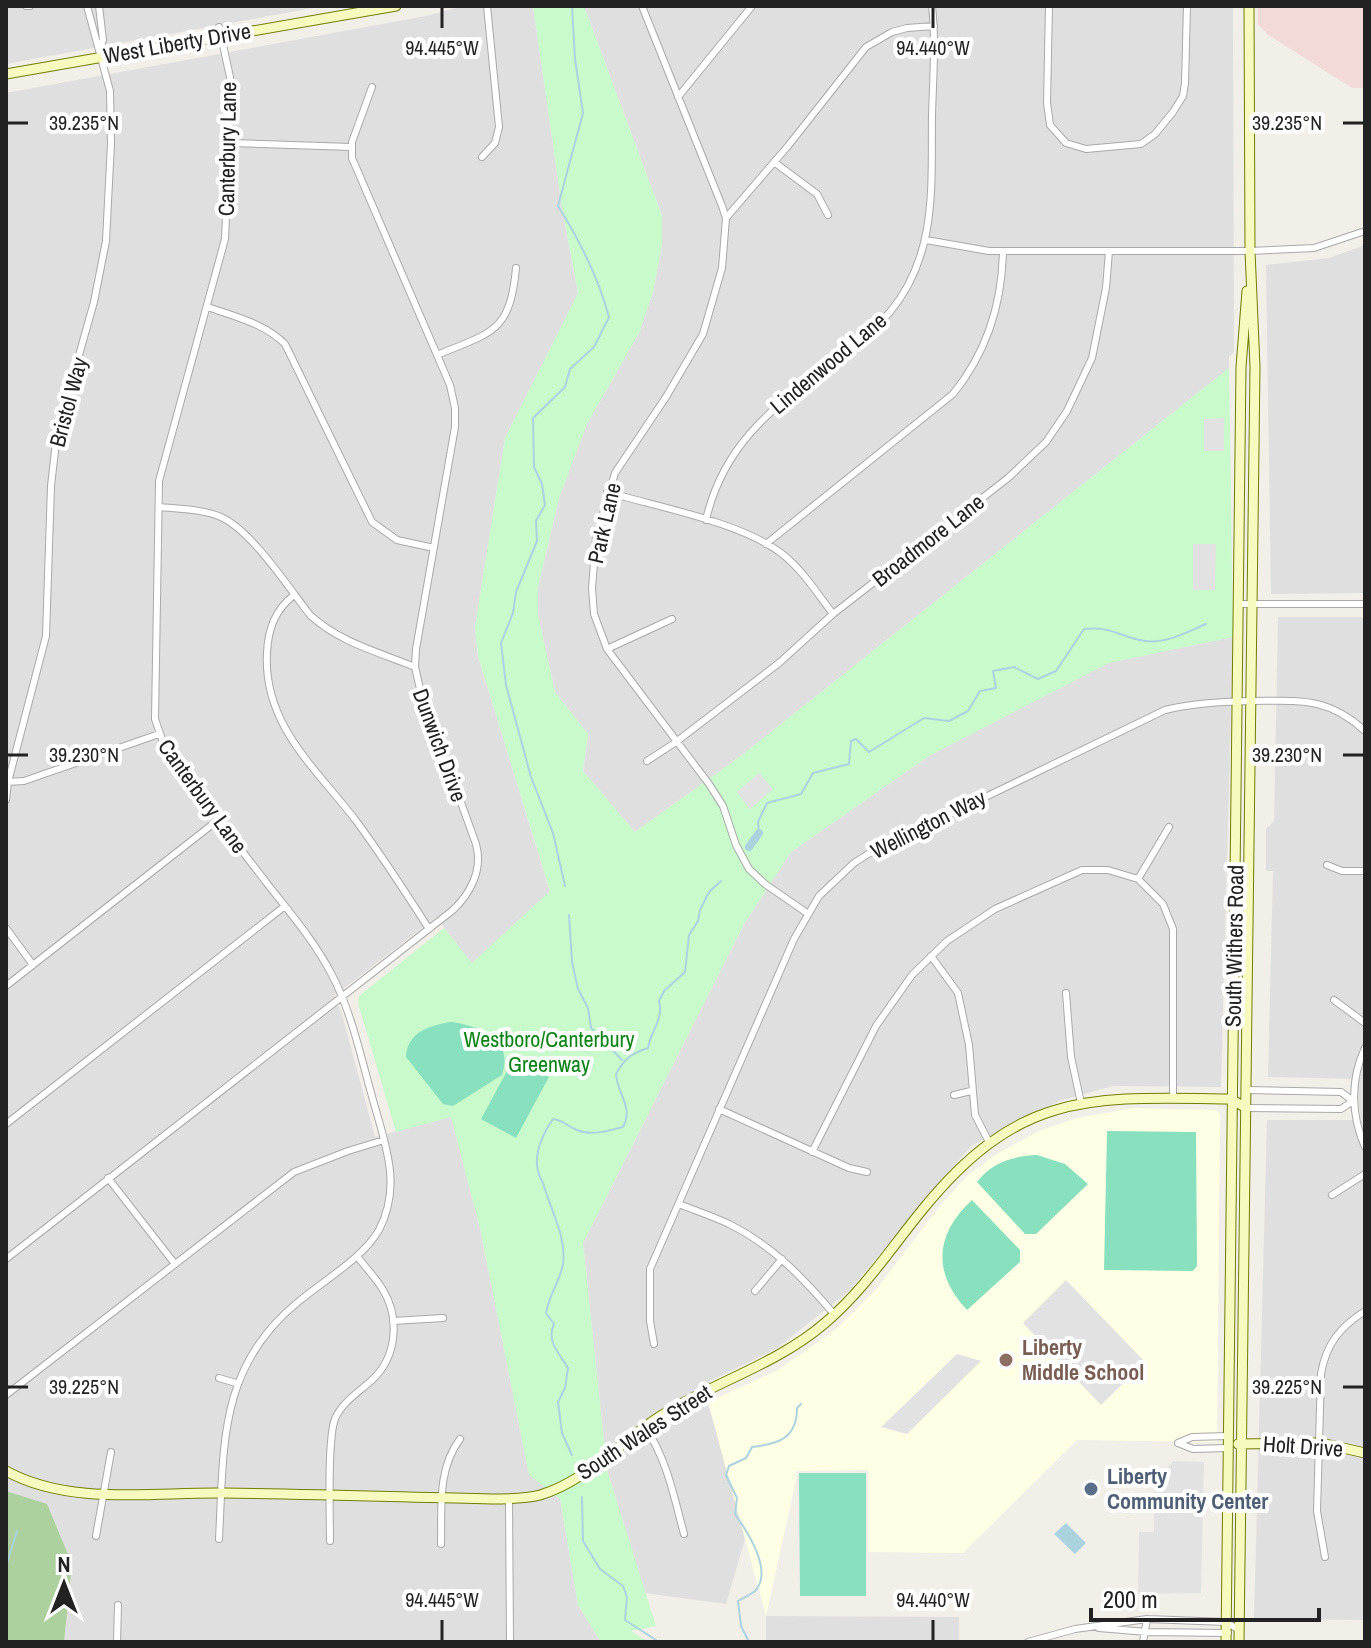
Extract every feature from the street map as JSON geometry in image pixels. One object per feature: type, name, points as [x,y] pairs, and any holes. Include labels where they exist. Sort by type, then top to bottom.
[{"type":"main road","name":"West Liberty Drive","points":[[6,74],[101,52],[220,31],[396,6]]},
{"type":"main road","name":"South Withers Road","points":[[1230,1632],[1241,1442],[1253,604],[1255,367],[1250,251],[1249,6]]},
{"type":"main road","name":"South Withers Road","points":[[1239,1642],[1230,1632],[1228,1436],[1241,367],[1250,251]]},
{"type":"main road","points":[[1231,1099],[1247,1090]]},
{"type":"main road","name":"South Wales Street","points":[[6,1471],[47,1488],[102,1493],[509,1499],[537,1496],[561,1486],[701,1392],[783,1353],[834,1314],[882,1264],[959,1167],[989,1142],[1032,1118],[1081,1103],[1109,1099],[1231,1099],[1246,1108]]},
{"type":"main road","name":"Holt Drive","points":[[1228,1436],[1241,1442],[1321,1443],[1365,1453]]},
{"type":"main road","name":"Holt Drive","points":[[1228,1448],[1241,1442]]},
{"type":"street","name":"Bristol Way","points":[[6,800],[7,782],[46,636],[51,486],[57,433],[94,302],[106,241],[111,110],[101,52],[95,42],[87,6]]},
{"type":"street","points":[[99,6],[103,40],[101,52]]},
{"type":"street","points":[[482,157],[495,143],[499,127],[487,6]]},
{"type":"street","name":"Park Lane","points":[[642,6],[726,218],[722,268],[703,334],[666,397],[626,453],[607,492],[596,538],[592,588],[594,614],[607,649],[723,806],[738,852],[749,869],[807,913]]},
{"type":"street","points":[[678,97],[752,6]]},
{"type":"street","name":"Lindenwood Lane","points":[[706,520],[722,472],[744,437],[768,412],[877,325],[907,286],[920,260],[933,190],[932,6]]},
{"type":"street","points":[[1049,6],[1047,103],[1050,125],[1066,143],[1086,149],[1141,144],[1155,134],[1173,112],[1183,96],[1185,83],[1187,6]]},
{"type":"street","points":[[726,218],[866,47],[892,32],[934,26]]},
{"type":"street","name":"Canterbury Lane","points":[[219,1539],[228,1417],[236,1383],[258,1344],[285,1312],[357,1256],[378,1230],[389,1204],[390,1166],[342,998],[325,962],[173,761],[159,734],[153,704],[161,469],[225,239],[231,143],[230,77],[220,31]]},
{"type":"street","points":[[231,143],[351,147],[372,87]]},
{"type":"street","name":"Dunwich Drive","points":[[6,1259],[453,910],[465,896],[476,873],[479,854],[415,667],[455,418],[450,385],[353,162],[351,147]]},
{"type":"street","points":[[774,162],[817,194],[828,215]]},
{"type":"street","points":[[926,240],[970,249],[1003,251],[1250,251],[1314,248],[1365,231]]},
{"type":"street","points":[[766,544],[961,385],[992,326],[1000,291],[1003,251]]},
{"type":"street","name":"Broadmore Lane","points":[[647,761],[779,663],[833,614],[1008,478],[1051,435],[1079,391],[1092,358],[1106,288],[1109,251]]},
{"type":"street","points":[[437,355],[487,334],[502,321],[511,304],[516,268]]},
{"type":"street","points":[[208,307],[258,324],[285,344],[372,522],[397,540],[434,548]]},
{"type":"street","points":[[607,492],[706,520],[766,544],[799,571],[833,614]]},
{"type":"street","points":[[159,507],[213,514],[232,523],[247,536],[310,615],[336,635],[415,667]]},
{"type":"street","points":[[294,595],[279,610],[269,630],[266,670],[273,705],[286,731],[379,852],[429,929]]},
{"type":"street","points":[[1239,604],[1365,604]]},
{"type":"street","points":[[607,649],[672,619]]},
{"type":"street","name":"Wellington Way","points":[[654,1344],[650,1321],[650,1269],[807,913],[819,896],[854,863],[925,824],[1165,710],[1203,702],[1290,699],[1317,703],[1342,713],[1365,730]]},
{"type":"street","points":[[7,782],[24,781],[159,734]]},
{"type":"street","points":[[6,986],[218,820]]},
{"type":"street","points":[[1138,879],[1169,827]]},
{"type":"street","points":[[1327,865],[1342,871],[1365,871]]},
{"type":"street","points":[[812,1152],[876,1026],[912,975],[947,941],[995,909],[1082,870],[1108,870],[1138,879],[1163,904],[1173,929],[1173,1098]]},
{"type":"street","points":[[6,1124],[285,906]]},
{"type":"street","points":[[6,928],[33,965]]},
{"type":"street","points":[[931,956],[958,993],[969,1045],[975,1115],[989,1142]]},
{"type":"street","points":[[1066,993],[1071,1057],[1081,1103]]},
{"type":"street","points":[[1334,1000],[1365,1023]]},
{"type":"street","points":[[1365,1048],[1357,1068],[1353,1101],[1358,1130],[1365,1147]]},
{"type":"street","points":[[1247,1090],[1341,1092],[1353,1101]]},
{"type":"street","points":[[954,1095],[971,1091]]},
{"type":"street","points":[[1246,1108],[1341,1109],[1353,1101]]},
{"type":"street","points":[[719,1109],[849,1168],[867,1172]]},
{"type":"street","points":[[6,1395],[294,1172],[384,1140]]},
{"type":"street","points":[[1332,1195],[1365,1174]]},
{"type":"street","points":[[108,1178],[175,1264]]},
{"type":"street","points":[[679,1204],[731,1225],[782,1259],[834,1314]]},
{"type":"street","points":[[330,1541],[334,1421],[350,1397],[375,1377],[387,1359],[394,1339],[390,1306],[383,1289],[357,1256]]},
{"type":"street","points":[[755,1291],[782,1259]]},
{"type":"street","points":[[1325,1557],[1317,1511],[1321,1374],[1327,1349],[1341,1329],[1365,1311]]},
{"type":"street","points":[[393,1321],[443,1318]]},
{"type":"street","points":[[219,1378],[236,1383]]},
{"type":"street","points":[[645,1427],[666,1466],[684,1534]]},
{"type":"street","name":"Holt Drive","points":[[1228,1436],[1192,1437],[1178,1443],[1193,1449],[1228,1448]]},
{"type":"street","points":[[441,1544],[442,1479],[449,1454],[460,1439]]},
{"type":"street","points":[[96,1536],[111,1452]]},
{"type":"street","points":[[509,1499],[510,1642]]},
{"type":"street","points":[[117,1642],[118,1605]]},
{"type":"street","points":[[1028,1642],[1059,1632],[1147,1619],[1230,1632]]},
{"type":"street","points":[[1143,1642],[1147,1619]]},
{"type":"street","points":[[1096,1627],[1147,1632],[1230,1632]]},
{"type":"shaded area","points":[[6,6],[324,6],[6,64]]},
{"type":"shaded area","points":[[463,6],[533,6],[578,294],[505,438],[475,627],[478,656],[550,892],[472,964],[436,917],[334,996],[342,1014],[375,1137],[451,1116],[480,1228],[529,1474],[560,1499],[578,1605],[601,1642],[64,1642],[68,1596],[6,1595],[6,93],[426,16]]},
{"type":"shaded area","points":[[584,6],[1233,6],[1234,352],[1229,357],[1229,368],[742,755],[635,832],[583,771],[588,734],[555,692],[538,615],[538,587],[559,498],[587,424],[639,333],[653,292],[662,244],[662,216]]},
{"type":"shaded area","points":[[1258,6],[1365,6],[1365,88],[1352,88],[1267,34],[1258,24]]},
{"type":"shaded area","points":[[1365,245],[1365,593],[1271,594],[1266,265],[1329,258]]},
{"type":"shaded area","points":[[1224,418],[1224,451],[1204,451],[1204,419]]},
{"type":"shaded area","points":[[1193,544],[1216,544],[1215,590],[1193,590]]},
{"type":"shaded area","points":[[1278,617],[1365,617],[1365,1620],[1254,1619],[1267,1120],[1360,1120],[1357,1079],[1268,1077],[1273,871],[1266,871],[1266,829],[1274,821]]},
{"type":"shaded area","points":[[1233,637],[1221,1087],[1113,1086],[1059,1101],[971,1146],[849,1291],[776,1349],[710,1381],[708,1402],[745,1539],[726,1604],[645,1593],[607,1470],[583,1243],[744,924],[791,852],[929,756],[1109,662]]},
{"type":"shaded area","points":[[759,773],[773,789],[750,809],[737,792]]},
{"type":"shaded area","name":"Liberty Middle School","points":[[1133,1108],[1216,1110],[1220,1114],[1217,1442],[1077,1440],[963,1553],[868,1552],[868,1470],[798,1471],[766,1616],[708,1402],[778,1370],[835,1330],[878,1287],[939,1207],[967,1176],[997,1154],[1039,1131],[1077,1118]]},
{"type":"shaded area","points":[[1066,1280],[1145,1362],[1101,1405],[1023,1323]]},
{"type":"shaded area","points":[[957,1354],[981,1361],[907,1434],[881,1427]]},
{"type":"shaded area","points":[[1174,1461],[1204,1462],[1201,1593],[1138,1594],[1139,1532],[1154,1532],[1154,1479]]},
{"type":"shaded area","points":[[766,1616],[959,1617],[959,1642],[766,1642]]},
{"type":"green space","name":"Westboro/Canterbury Greenway","points":[[533,6],[584,6],[662,216],[662,244],[653,292],[639,333],[587,424],[559,498],[538,587],[538,615],[555,692],[588,734],[583,771],[635,832],[742,755],[1229,368],[1233,637],[1109,663],[929,756],[791,852],[744,924],[583,1243],[607,1470],[656,1626],[631,1631],[648,1642],[601,1642],[578,1605],[560,1499],[529,1475],[480,1228],[451,1117],[396,1132],[358,1003],[359,996],[444,928],[472,963],[550,891],[478,656],[475,627],[505,438],[578,293],[562,207]]},
{"type":"green space","points":[[452,1022],[474,1027],[492,1036],[499,1043],[504,1062],[502,1075],[453,1106],[443,1104],[406,1057],[411,1041],[421,1031]]},
{"type":"green space","points":[[514,1058],[549,1077],[516,1138],[481,1119]]},
{"type":"green space","points":[[1107,1131],[1196,1132],[1197,1266],[1193,1271],[1104,1270]]},
{"type":"green space","points":[[1037,1155],[1065,1164],[1088,1184],[1036,1234],[1025,1234],[977,1182],[989,1169],[1004,1161]]},
{"type":"green space","points":[[972,1200],[1020,1250],[1020,1262],[967,1310],[948,1282],[942,1254],[951,1226]]},
{"type":"green space","points":[[799,1473],[866,1473],[866,1596],[800,1596]]},
{"type":"green space","points":[[6,1491],[47,1504],[72,1564],[64,1642],[6,1642]]},
{"type":"water","points":[[1066,1523],[1086,1543],[1075,1554],[1054,1534]]},
{"type":"waterway","points":[[565,886],[553,833],[531,777],[506,685],[501,643],[513,613],[516,592],[537,541],[536,521],[545,505],[542,484],[534,467],[533,418],[565,387],[570,369],[594,347],[609,317],[588,259],[558,206],[583,113],[575,59],[572,6]]},
{"type":"waterway","points":[[759,833],[758,822],[767,803],[801,794],[813,773],[849,764],[851,741],[856,739],[869,752],[924,718],[949,721],[968,711],[980,691],[996,688],[993,671],[1014,667],[1038,679],[1056,671],[1084,629],[1109,630],[1145,641],[1161,641],[1206,624]]},
{"type":"waterway","points":[[749,847],[759,833]]},
{"type":"waterway","points":[[572,1455],[562,1433],[558,1402],[565,1388],[568,1368],[555,1347],[552,1336],[554,1324],[546,1313],[562,1270],[563,1244],[539,1175],[538,1150],[553,1119],[588,1133],[623,1127],[627,1113],[616,1074],[629,1057],[648,1048],[659,1019],[659,1001],[664,991],[685,972],[689,935],[709,892],[721,881]]},
{"type":"waterway","points":[[569,915],[572,962],[578,989],[588,1008],[591,1028],[622,1060]]},
{"type":"waterway","points":[[749,1642],[741,1626],[738,1601],[755,1591],[762,1573],[757,1551],[735,1514],[737,1498],[726,1475],[729,1466],[746,1458],[752,1447],[785,1438],[794,1426],[797,1408],[801,1404]]},
{"type":"waterway","points":[[582,1497],[583,1541],[600,1569],[623,1586],[627,1597],[625,1620],[659,1642]]},
{"type":"waterway","points":[[6,1566],[17,1531]]},
{"type":"place","name":"Liberty Middle School","points":[[1006,1360]]},
{"type":"place","name":"Liberty Community Center","points":[[1091,1489]]}]
